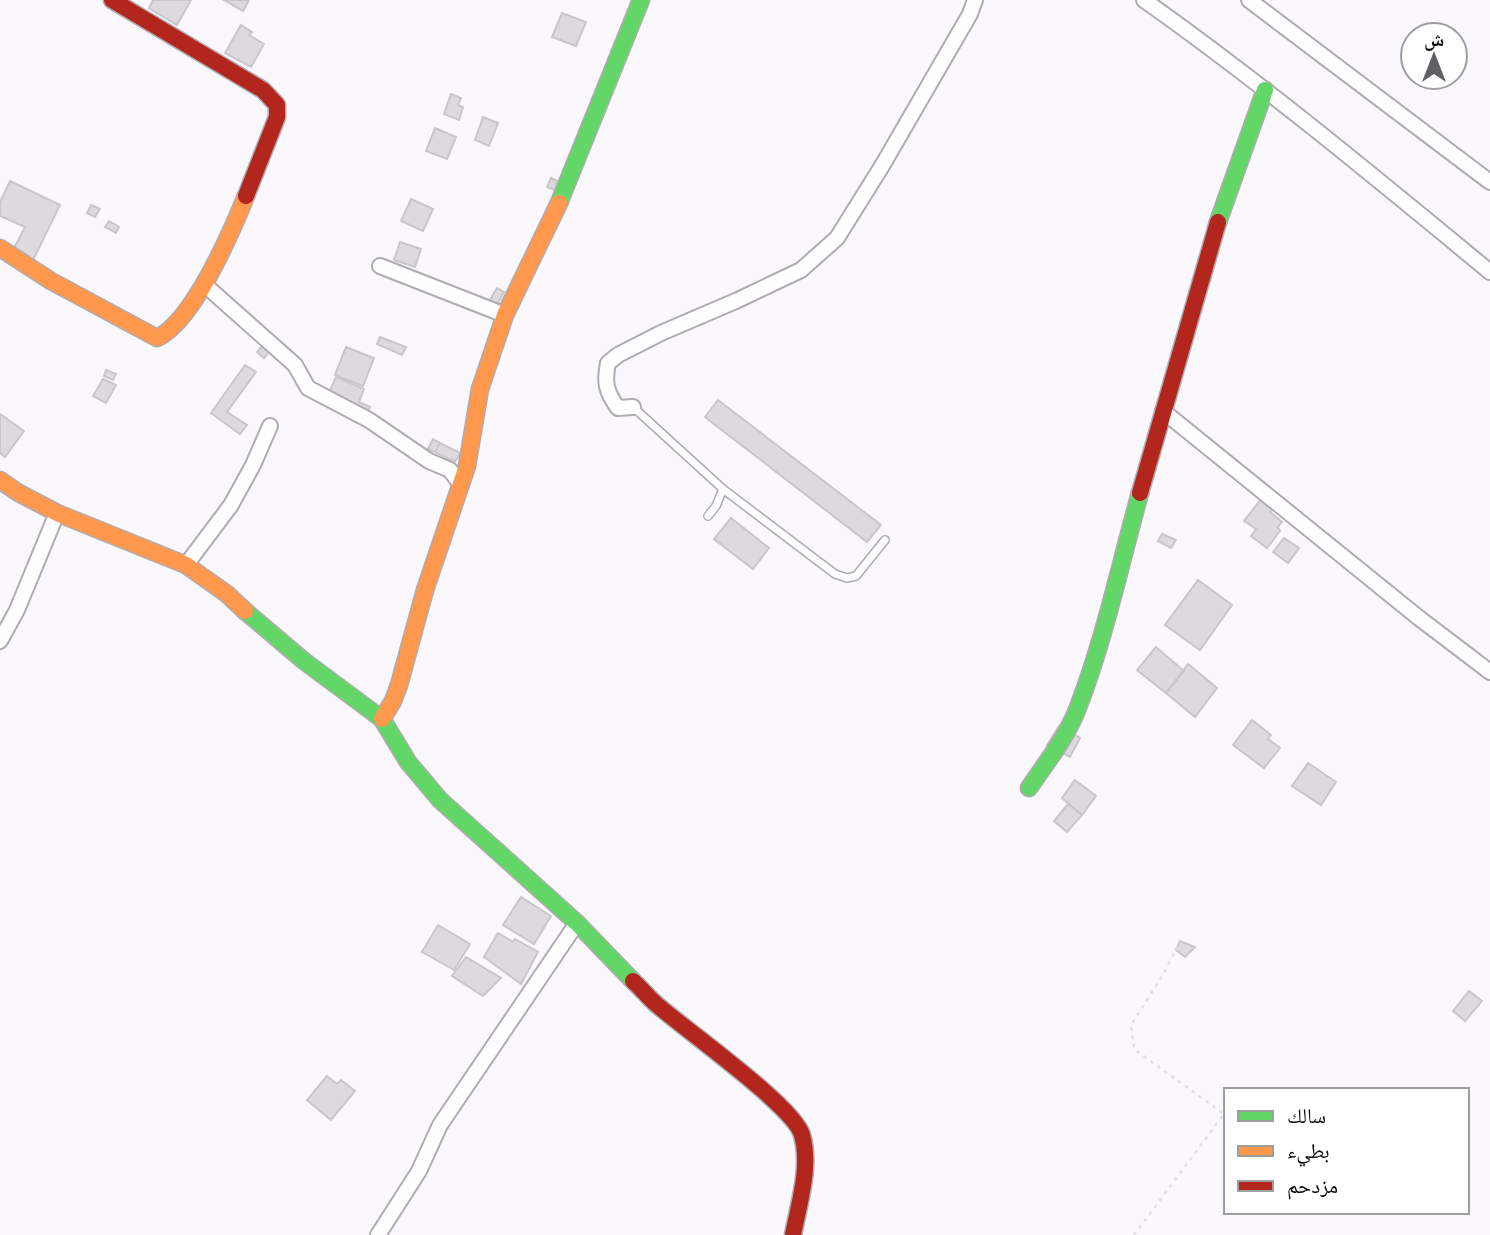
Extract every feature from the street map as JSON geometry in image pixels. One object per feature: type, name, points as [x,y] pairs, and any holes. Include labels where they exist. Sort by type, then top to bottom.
[{"type":"street","points":[[0,248],[51,281],[158,338],[173,327],[205,285],[239,217],[277,117],[277,105],[264,90],[112,0]]},
{"type":"street","points":[[382,719],[399,685],[425,590],[467,466],[480,389],[505,315],[570,180],[641,0]]},
{"type":"street","points":[[633,407],[618,408],[606,387],[608,363],[618,355],[801,270],[837,238],[882,166],[975,0]]},
{"type":"street","points":[[1144,0],[1265,90],[1490,272]]},
{"type":"street","points":[[1256,2],[1490,182]]},
{"type":"street","points":[[1029,788],[1054,752],[1076,712],[1094,657],[1211,242],[1265,90]]},
{"type":"street","points":[[380,266],[505,315]]},
{"type":"street","points":[[205,285],[295,365],[308,388],[369,420],[429,461],[450,470],[461,485]]},
{"type":"street","points":[[1163,411],[1419,618],[1490,671]]},
{"type":"street","points":[[186,565],[231,505],[270,426]]},
{"type":"street","points":[[0,480],[57,513],[186,565],[227,594],[258,624],[382,719],[408,762],[440,800],[577,923],[654,1003],[794,1120],[802,1133],[804,1154],[793,1235]]},
{"type":"street","points":[[0,641],[17,610],[57,513]]},
{"type":"street","points":[[378,1235],[419,1171],[440,1125],[577,923]]},
{"type":"lane","points":[[633,407],[723,489],[835,574],[847,578],[856,576],[885,540]]},
{"type":"lane","points":[[708,516],[716,506],[723,489]]},
{"type":"path","points":[[1133,1235],[1224,1114],[1134,1049],[1131,1025],[1164,973],[1180,941]]},
{"type":"building","points":[[153,0],[191,0],[177,25],[149,8]]},
{"type":"building","points":[[224,0],[249,0],[243,11]]},
{"type":"building","points":[[562,13],[586,22],[576,46],[552,37]]},
{"type":"building","points":[[241,25],[252,32],[249,35],[264,44],[251,67],[225,53]]},
{"type":"building","points":[[451,94],[461,98],[458,105],[463,107],[459,120],[444,114]]},
{"type":"building","points":[[483,117],[498,123],[489,146],[475,140]]},
{"type":"building","points":[[435,128],[456,137],[447,159],[426,151]]},
{"type":"building","points":[[551,178],[559,182],[554,190],[547,187]]},
{"type":"building","points":[[10,181],[60,205],[33,260],[13,250],[25,227],[0,216],[0,202]]},
{"type":"building","points":[[411,199],[433,209],[423,231],[401,221]]},
{"type":"building","points":[[91,205],[100,209],[95,217],[87,213]]},
{"type":"building","points":[[109,221],[119,227],[116,233],[105,227]]},
{"type":"building","points":[[400,242],[421,249],[415,267],[394,260]]},
{"type":"building","points":[[497,288],[504,292],[497,305],[490,300]]},
{"type":"building","points":[[380,337],[406,347],[402,355],[377,344]]},
{"type":"building","points":[[265,343],[272,348],[264,358],[257,352]]},
{"type":"building","points":[[346,347],[374,358],[363,386],[335,375]]},
{"type":"building","points":[[245,365],[256,372],[227,412],[247,425],[240,434],[211,413]]},
{"type":"building","points":[[106,370],[116,374],[113,380],[104,376]]},
{"type":"building","points":[[336,377],[364,389],[359,402],[370,407],[367,415],[327,397]]},
{"type":"building","points":[[103,379],[116,385],[106,403],[93,396]]},
{"type":"building","points":[[718,400],[881,525],[867,542],[705,417]]},
{"type":"building","points":[[0,414],[24,431],[5,457],[0,453]]},
{"type":"building","points":[[433,439],[440,443],[435,452],[428,449]]},
{"type":"building","points":[[440,443],[460,453],[455,462],[435,452]]},
{"type":"building","points":[[1262,498],[1274,507],[1270,512],[1282,522],[1278,527],[1280,531],[1267,548],[1251,536],[1256,529],[1244,521]]},
{"type":"building","points":[[731,518],[769,548],[753,569],[714,539]]},
{"type":"building","points":[[1162,534],[1176,540],[1171,548],[1158,541]]},
{"type":"building","points":[[1284,538],[1299,548],[1288,563],[1273,552]]},
{"type":"building","points":[[1198,580],[1232,605],[1200,650],[1165,625]]},
{"type":"building","points":[[1156,647],[1184,671],[1166,693],[1137,670]]},
{"type":"building","points":[[1188,664],[1217,688],[1195,717],[1166,693]]},
{"type":"building","points":[[1252,720],[1271,735],[1268,739],[1280,748],[1264,768],[1233,745]]},
{"type":"building","points":[[1059,726],[1080,738],[1070,757],[1047,745]]},
{"type":"building","points":[[1308,763],[1336,782],[1321,805],[1292,786]]},
{"type":"building","points":[[1075,780],[1096,796],[1082,815],[1062,798]]},
{"type":"building","points":[[1068,804],[1082,815],[1067,832],[1054,821]]},
{"type":"building","points":[[521,897],[551,916],[534,944],[503,925]]},
{"type":"building","points":[[438,925],[470,944],[454,970],[422,952]]},
{"type":"building","points":[[498,933],[538,952],[521,984],[484,957]]},
{"type":"building","points":[[1180,941],[1195,947],[1185,957],[1176,950]]},
{"type":"building","points":[[466,957],[501,978],[483,996],[452,976]]},
{"type":"building","points":[[1469,991],[1482,1001],[1465,1021],[1453,1011]]},
{"type":"building","points":[[327,1076],[337,1084],[341,1080],[355,1091],[331,1120],[307,1100]]},
{"type":"traffic: fast","points":[[559,203],[641,0]]},
{"type":"traffic: fast","points":[[1218,222],[1265,90]]},
{"type":"traffic: fast","points":[[1029,788],[1061,740],[1087,684],[1140,493]]},
{"type":"traffic: fast","points":[[245,611],[304,661],[382,719],[408,762],[440,800],[577,923],[633,981]]},
{"type":"traffic: slow","points":[[0,248],[51,281],[157,338],[171,329],[197,295],[221,253],[246,196]]},
{"type":"traffic: slow","points":[[382,719],[399,685],[425,590],[467,466],[480,389],[505,315],[559,203]]},
{"type":"traffic: slow","points":[[0,480],[57,513],[186,565],[227,594],[245,611]]},
{"type":"traffic: jam","points":[[112,0],[263,90],[277,105],[277,117],[246,196]]},
{"type":"traffic: jam","points":[[1140,493],[1218,222]]},
{"type":"traffic: jam","points":[[633,981],[656,1004],[760,1088],[795,1122],[802,1135],[805,1160],[793,1235]]}]
